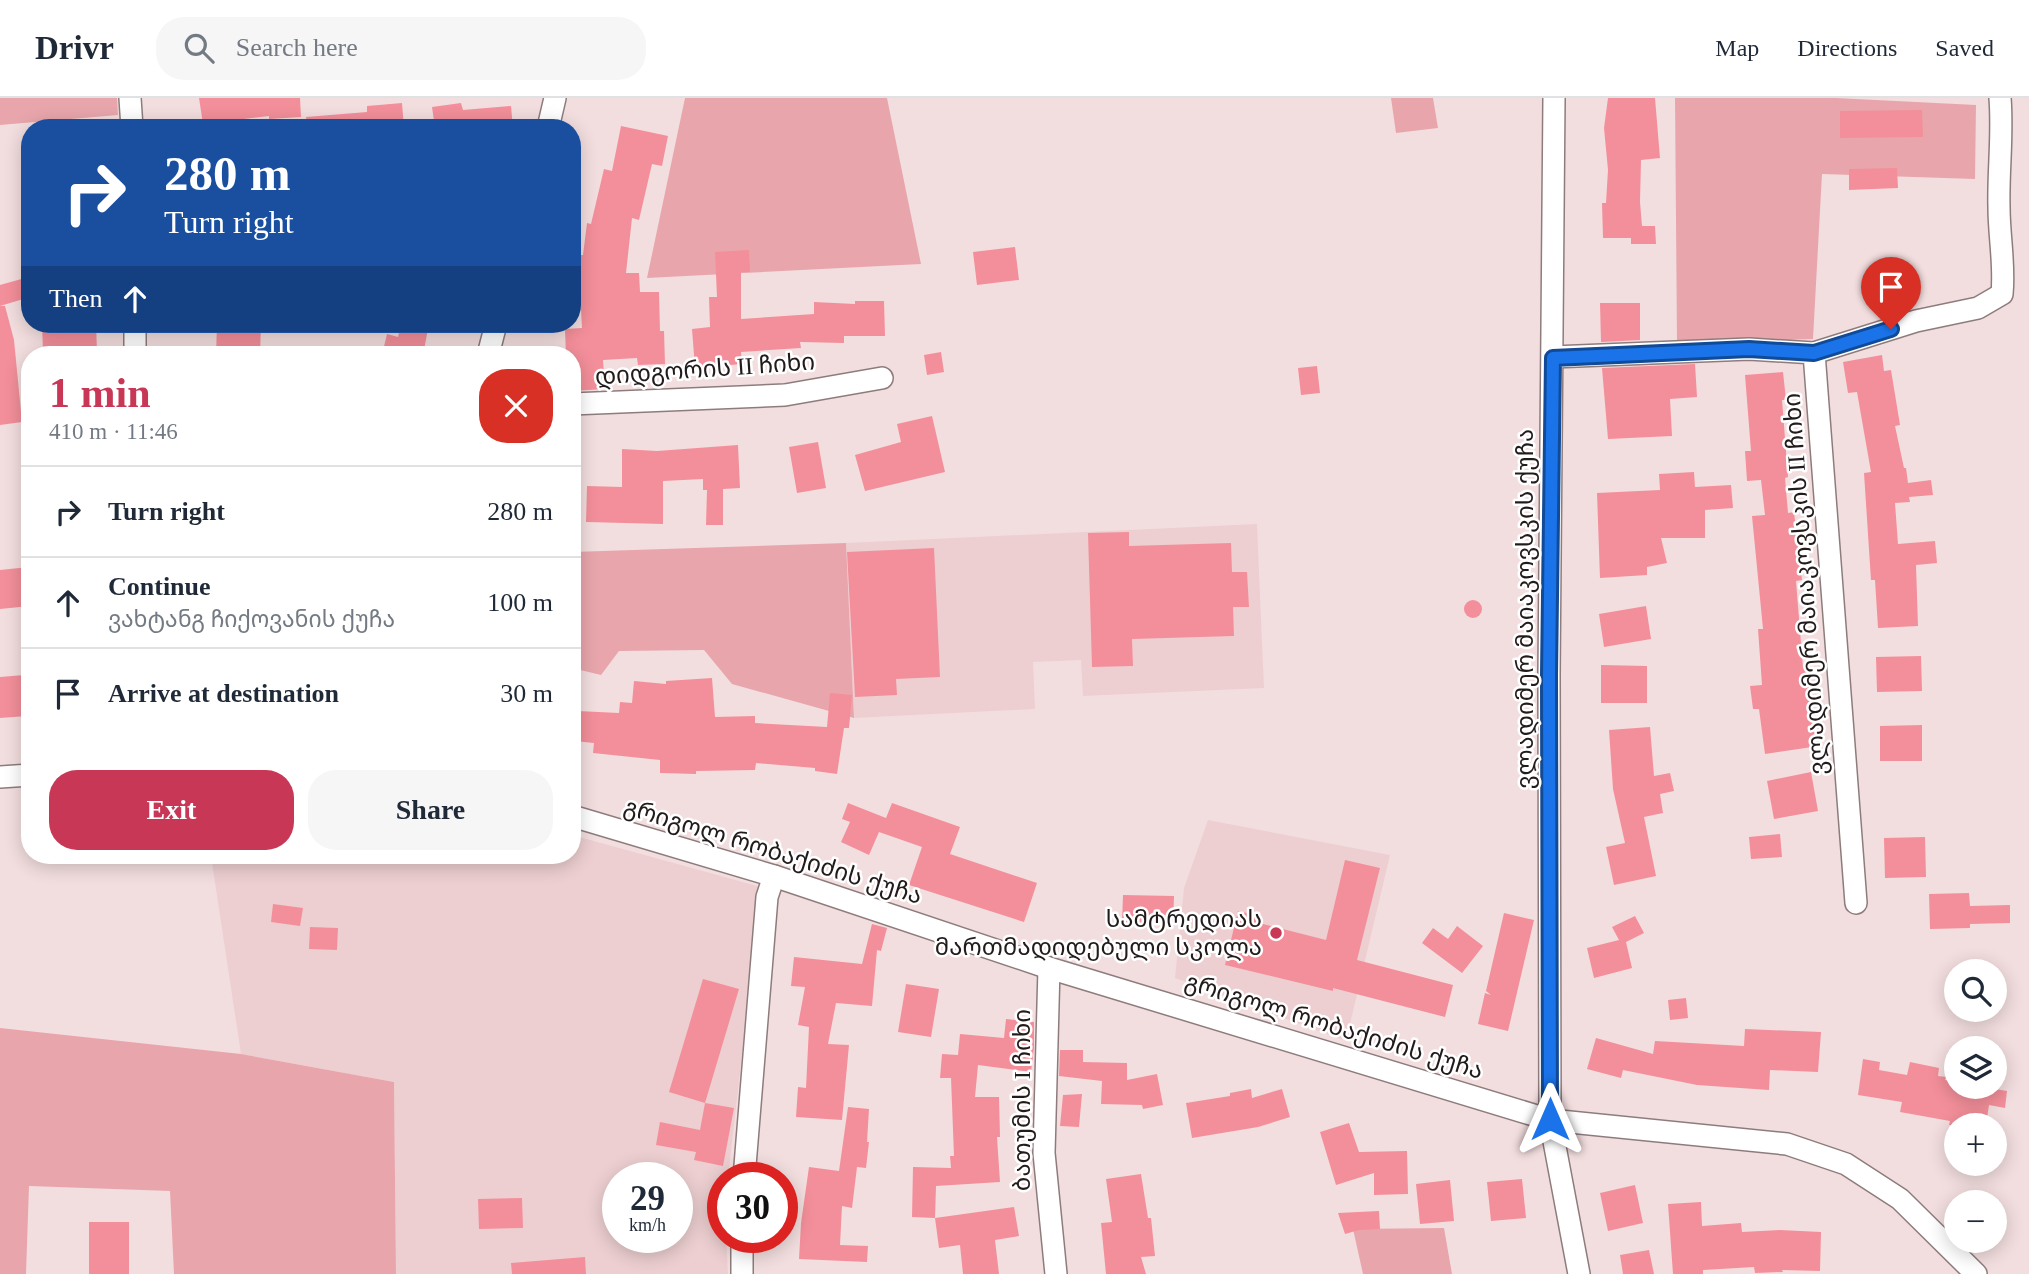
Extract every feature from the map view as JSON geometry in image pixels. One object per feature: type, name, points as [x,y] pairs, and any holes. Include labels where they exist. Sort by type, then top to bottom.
[{"type":"street","points":[[130,98],[131,119]]},
{"type":"street","points":[[550,119],[555,98]]},
{"type":"street","name":"ვლადიმერ მაიაკოვსკის ქუჩა","points":[[1554,98],[1549,675],[1550,1119],[1579,1274]]},
{"type":"street","points":[[1553,358],[1749,349],[1814,353],[1916,321],[1978,309],[2003,294],[2005,270],[1998,209],[2002,120],[2000,98]]},
{"type":"street","name":"ვლადიმერ მაიაკოვსკის II ჩიხი","points":[[1814,353],[1856,903]]},
{"type":"street","name":"დიდგორის II ჩიხი","points":[[581,404],[785,395],[882,377]]},
{"type":"street","points":[[0,777],[21,776]]},
{"type":"street","name":"გრიგოლ რობაქიძის ქუჩა","points":[[581,819],[774,876],[1049,968],[1550,1119],[1787,1144],[1846,1164],[1900,1199],[1976,1274]]},
{"type":"street","points":[[745,1162],[767,897],[774,876]]},
{"type":"street","name":"ბათუმის I ჩიხი","points":[[1049,968],[1044,1153],[1056,1274]]},
{"type":"street","points":[[742,1253],[742,1274]]},
{"type":"shaded area","points":[[0,98],[117,98],[118,115],[21,119],[21,123],[0,125]]},
{"type":"shaded area","points":[[685,98],[887,98],[921,264],[647,278]]},
{"type":"shaded area","points":[[1391,98],[1433,98],[1438,128],[1396,133]]},
{"type":"shaded area","points":[[1675,98],[1836,98],[1976,105],[1975,179],[1822,174],[1813,339],[1677,344]]},
{"type":"shaded area","points":[[1257,524],[1264,688],[1083,696],[1081,660],[1033,662],[1035,709],[854,718],[846,543]]},
{"type":"shaded area","points":[[846,543],[854,718],[732,684],[704,650],[619,651],[601,675],[581,670],[581,552]]},
{"type":"shaded area","name":"სამტრედიას მართმადიდებული სკოლა","points":[[1208,820],[1390,855],[1346,1041],[1175,978],[1184,888]]},
{"type":"shaded area","points":[[581,837],[761,887],[730,1162],[707,1162],[707,1253],[727,1253],[728,1274],[396,1274],[394,1082],[241,1054],[212,864],[581,864]]},
{"type":"shaded area","points":[[0,1028],[241,1054],[394,1082],[396,1274],[174,1274],[170,1191],[29,1186],[26,1274],[0,1274]]},
{"type":"shaded area","points":[[1444,1228],[1452,1274],[1363,1274],[1353,1229]]},
{"type":"building","points":[[199,98],[300,98],[301,117],[202,119]]},
{"type":"building","points":[[1608,98],[1655,98],[1660,158],[1641,160],[1640,202],[1642,226],[1655,226],[1656,244],[1631,244],[1631,238],[1603,238],[1602,203],[1606,203],[1608,170],[1604,128]]},
{"type":"building","points":[[402,103],[403,119],[306,119],[367,112],[367,106]]},
{"type":"building","points":[[461,103],[463,110],[511,106],[512,119],[434,119],[432,107]]},
{"type":"building","points":[[1922,110],[1923,137],[1840,138],[1840,111]]},
{"type":"building","points":[[621,126],[668,136],[662,166],[652,164],[639,220],[632,218],[626,273],[639,273],[640,292],[659,292],[660,331],[664,331],[665,364],[638,365],[637,358],[603,360],[605,389],[581,390],[581,346],[566,346],[565,333],[581,333],[581,255],[587,223],[591,224],[604,169],[612,171]]},
{"type":"building","points":[[1897,168],[1898,188],[1849,190],[1849,169]]},
{"type":"building","points":[[1015,247],[1019,280],[977,285],[973,252]]},
{"type":"building","points":[[749,250],[750,272],[741,272],[741,319],[814,314],[814,302],[855,304],[855,301],[884,301],[885,336],[844,336],[844,343],[800,342],[801,348],[741,352],[742,364],[695,368],[692,329],[710,327],[709,297],[717,297],[715,252]]},
{"type":"building","points":[[21,279],[21,300],[0,306],[0,285]]},
{"type":"building","points":[[1600,303],[1640,303],[1640,340],[1601,342]]},
{"type":"building","points":[[0,306],[5,306],[14,340],[21,422],[0,425]]},
{"type":"building","points":[[42,333],[96,333],[97,346],[43,346]]},
{"type":"building","points":[[217,333],[261,333],[260,346],[216,346]]},
{"type":"building","points":[[399,333],[427,333],[425,346],[384,346],[387,334],[398,337]]},
{"type":"building","points":[[941,352],[944,372],[927,375],[924,355]]},
{"type":"building","points":[[1882,355],[1884,371],[1891,370],[1900,425],[1895,426],[1908,483],[1931,480],[1933,495],[1909,497],[1910,502],[1895,503],[1898,544],[1935,541],[1937,563],[1916,565],[1918,626],[1878,628],[1875,580],[1871,580],[1864,473],[1871,472],[1857,392],[1848,393],[1843,362]]},
{"type":"building","points":[[1695,364],[1697,397],[1670,399],[1672,436],[1608,439],[1602,368]]},
{"type":"building","points":[[1317,366],[1320,393],[1301,395],[1298,368]]},
{"type":"building","points":[[1783,372],[1788,513],[1794,512],[1802,580],[1796,581],[1803,668],[1808,668],[1812,713],[1814,712],[1819,746],[1765,754],[1759,709],[1753,709],[1750,686],[1762,685],[1758,629],[1763,629],[1752,516],[1765,515],[1761,480],[1747,481],[1745,451],[1751,451],[1745,375]]},
{"type":"building","points":[[932,416],[945,472],[865,491],[855,455],[901,442],[897,424]]},
{"type":"building","points":[[818,442],[826,488],[797,493],[789,447]]},
{"type":"building","points":[[738,445],[740,488],[723,489],[723,525],[706,525],[707,490],[703,490],[703,479],[663,481],[663,524],[586,522],[587,486],[622,487],[622,449],[657,451]]},
{"type":"building","points":[[1694,472],[1695,487],[1731,485],[1733,508],[1705,510],[1705,538],[1661,538],[1667,563],[1647,567],[1647,575],[1600,578],[1597,493],[1660,490],[1659,474]]},
{"type":"building","points":[[1129,532],[1129,546],[1231,543],[1232,572],[1247,572],[1249,607],[1233,607],[1234,636],[1132,639],[1133,666],[1092,667],[1088,533]]},
{"type":"building","points":[[934,548],[940,677],[896,679],[897,695],[855,697],[847,552]]},
{"type":"building","points":[[21,568],[21,607],[0,609],[0,570]]},
{"type":"building","points":[[1473,600],[1479,603],[1482,609],[1479,615],[1473,618],[1467,615],[1464,609],[1467,603]]},
{"type":"building","points":[[1646,606],[1651,639],[1604,647],[1599,614]]},
{"type":"building","points":[[1921,656],[1922,691],[1877,692],[1876,657]]},
{"type":"building","points":[[1601,665],[1647,666],[1647,703],[1601,703]]},
{"type":"building","points":[[21,675],[21,716],[0,718],[0,677]]},
{"type":"building","points":[[712,678],[715,717],[755,716],[755,723],[827,727],[830,693],[852,695],[849,728],[844,728],[837,774],[815,771],[815,768],[756,763],[755,770],[696,771],[696,774],[660,773],[660,760],[593,753],[594,743],[581,742],[581,711],[619,713],[620,702],[632,703],[634,681],[666,684],[666,681]]},
{"type":"building","points":[[1922,725],[1922,761],[1880,761],[1880,726]]},
{"type":"building","points":[[1650,727],[1654,776],[1670,773],[1674,791],[1660,794],[1663,813],[1644,817],[1656,876],[1614,885],[1606,847],[1625,843],[1613,789],[1609,730]]},
{"type":"building","points":[[1811,772],[1818,811],[1774,819],[1767,781]]},
{"type":"building","points":[[848,803],[886,818],[892,803],[960,827],[950,854],[1037,883],[1024,922],[909,885],[922,847],[879,832],[869,855],[841,842],[850,822],[842,819]]},
{"type":"building","points":[[1780,834],[1782,857],[1751,859],[1749,837]]},
{"type":"building","points":[[1925,837],[1926,877],[1885,878],[1884,838]]},
{"type":"building","points":[[1345,860],[1380,868],[1357,960],[1453,985],[1445,1017],[1333,988],[1333,991],[1225,965],[1238,911],[1261,916],[1259,923],[1326,940]]},
{"type":"building","points":[[1969,893],[1970,906],[2010,905],[2010,923],[1930,929],[1929,894]]},
{"type":"building","points":[[1123,895],[1174,896],[1173,924],[1122,922]]},
{"type":"building","points":[[273,904],[303,908],[300,926],[271,922]]},
{"type":"building","points":[[1504,913],[1534,920],[1508,1031],[1478,1024],[1485,993],[1491,995],[1486,991]]},
{"type":"building","points":[[1635,916],[1644,933],[1626,942],[1632,968],[1594,978],[1587,948],[1619,940],[1612,927]]},
{"type":"building","points":[[872,924],[887,928],[881,951],[877,950],[872,1006],[836,1003],[828,1044],[849,1045],[842,1120],[796,1117],[798,1087],[806,1088],[809,1027],[798,1025],[805,987],[791,986],[794,957],[862,964]]},
{"type":"building","points":[[1457,926],[1483,946],[1462,973],[1422,943],[1433,928],[1448,939]]},
{"type":"building","points":[[310,927],[338,928],[337,950],[309,949]]},
{"type":"building","points":[[703,979],[739,989],[705,1103],[669,1092]]},
{"type":"building","points":[[906,984],[939,989],[931,1037],[898,1032]]},
{"type":"building","points":[[1686,998],[1688,1018],[1670,1020],[1668,1000]]},
{"type":"building","points":[[1006,1019],[1034,1022],[1034,1048],[1031,1072],[978,1065],[975,1097],[999,1097],[1000,1137],[997,1137],[1000,1182],[936,1186],[935,1218],[912,1217],[913,1167],[951,1168],[950,1156],[954,1156],[951,1078],[940,1078],[942,1054],[958,1055],[960,1034],[1004,1038]]},
{"type":"building","points":[[1745,1029],[1821,1032],[1818,1072],[1770,1070],[1769,1090],[1697,1085],[1623,1070],[1621,1078],[1587,1069],[1596,1038],[1653,1054],[1655,1041],[1744,1046]]},
{"type":"building","points":[[1060,1050],[1083,1050],[1083,1062],[1127,1063],[1127,1080],[1157,1074],[1163,1105],[1143,1109],[1142,1105],[1101,1104],[1102,1081],[1059,1076]]},
{"type":"building","points":[[1863,1059],[1880,1062],[1879,1070],[1907,1075],[1910,1062],[1939,1068],[1938,1076],[1944,1077],[1944,1099],[2006,1099],[2005,1108],[1989,1105],[1988,1113],[1944,1113],[1944,1120],[1900,1112],[1902,1102],[1858,1095]]},
{"type":"building","points":[[1251,1089],[1252,1098],[1282,1089],[1290,1117],[1258,1127],[1192,1138],[1186,1103],[1230,1096],[1230,1093]]},
{"type":"building","points":[[1082,1094],[1079,1127],[1060,1126],[1063,1095]]},
{"type":"building","points":[[705,1103],[734,1108],[724,1162],[694,1160],[696,1152],[656,1145],[660,1122],[700,1130]]},
{"type":"building","points":[[848,1107],[869,1109],[869,1142],[866,1168],[857,1167],[852,1208],[842,1206],[840,1245],[868,1246],[867,1262],[799,1259],[809,1167],[839,1171]]},
{"type":"building","points":[[1349,1123],[1359,1152],[1407,1151],[1408,1194],[1374,1195],[1374,1173],[1336,1185],[1320,1132]]},
{"type":"building","points":[[1141,1174],[1148,1218],[1151,1218],[1155,1256],[1141,1257],[1146,1274],[1106,1274],[1101,1223],[1112,1222],[1106,1179]]},
{"type":"building","points":[[1522,1179],[1526,1218],[1491,1221],[1487,1182]]},
{"type":"building","points":[[1450,1180],[1454,1221],[1420,1224],[1416,1184]]},
{"type":"building","points":[[1635,1185],[1643,1223],[1608,1231],[1600,1193]]},
{"type":"building","points":[[522,1198],[523,1228],[479,1229],[478,1199]]},
{"type":"building","points":[[1701,1202],[1702,1226],[1741,1223],[1742,1232],[1821,1232],[1820,1271],[1782,1270],[1783,1272],[1755,1273],[1754,1267],[1703,1270],[1703,1274],[1673,1274],[1668,1204]]},
{"type":"building","points":[[1014,1207],[1019,1236],[995,1240],[999,1274],[963,1274],[960,1245],[939,1248],[935,1218]]},
{"type":"building","points":[[1379,1211],[1380,1229],[1345,1234],[1338,1213]]},
{"type":"building","points":[[89,1222],[129,1222],[129,1274],[89,1274]]},
{"type":"building","points":[[1649,1250],[1654,1274],[1623,1274],[1620,1255]]},
{"type":"building","points":[[585,1257],[586,1274],[512,1274],[511,1263]]},
{"type":"place","name":"სამტრედიას მართმადიდებული სკოლა","points":[[1276,933]]},
{"type":"route","points":[[1550,1119],[1549,675],[1553,358],[1749,349],[1814,353],[1891,329]]}]
